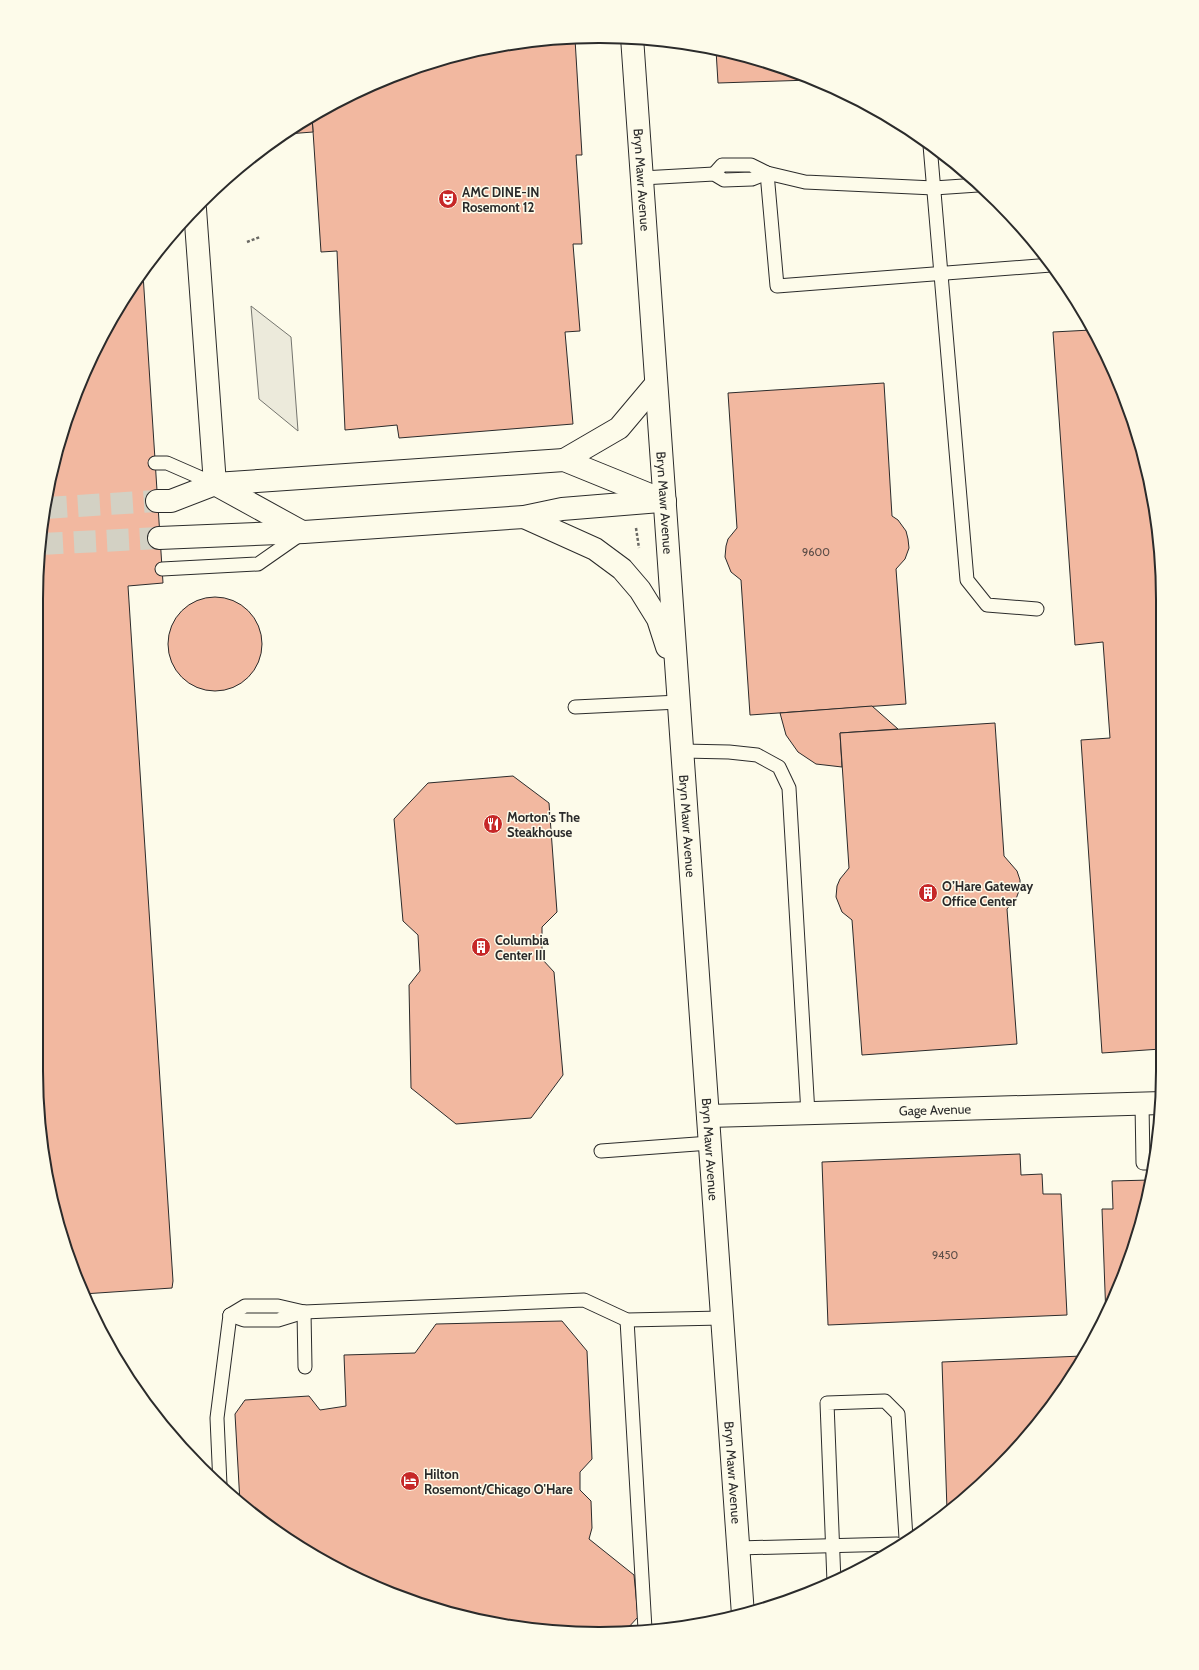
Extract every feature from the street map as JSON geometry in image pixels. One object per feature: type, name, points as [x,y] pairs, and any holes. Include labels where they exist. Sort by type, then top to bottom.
[{"type":"street","name":"Bryn Mawr Avenue","points":[[632,44],[743,1608]]},
{"type":"street","points":[[196,217],[215,484]]},
{"type":"street","points":[[564,460],[619,428],[656,384]]},
{"type":"street","points":[[157,501],[171,500],[215,484],[564,460],[665,501]]},
{"type":"street","points":[[215,484],[304,532]]},
{"type":"street","points":[[159,538],[304,532],[524,517],[562,509],[665,501]]},
{"type":"street","points":[[524,517],[595,549],[622,569],[640,590],[658,618],[679,691]]},
{"type":"street","name":"Gage Avenue","points":[[708,1116],[1152,1104]]},
{"type":"lane","points":[[931,153],[967,580],[987,605],[1037,610]]},
{"type":"lane","points":[[767,173],[777,286],[1044,266]]},
{"type":"lane","points":[[642,178],[714,174],[724,180],[752,179],[767,173],[805,182],[934,188],[971,185]]},
{"type":"lane","points":[[155,463],[167,463],[215,484]]},
{"type":"lane","points":[[162,569],[258,564],[304,532]]},
{"type":"lane","points":[[575,707],[679,691]]},
{"type":"lane","points":[[683,751],[729,752],[757,755],[779,767],[789,788],[808,1114]]},
{"type":"lane","points":[[1148,1163],[1143,1164],[1152,1104]]},
{"type":"lane","points":[[601,1151],[710,1143]]},
{"type":"lane","points":[[220,1477],[217,1418],[230,1315],[244,1320],[278,1320],[304,1312],[584,1300],[627,1320],[722,1318]]},
{"type":"lane","points":[[304,1312],[306,1367]]},
{"type":"lane","points":[[627,1320],[645,1625]]},
{"type":"lane","points":[[834,1575],[827,1403],[885,1401],[898,1414],[906,1535]]},
{"type":"lane","points":[[738,1548],[891,1544]]},
{"type":"path","points":[[248,242],[260,237]]},
{"type":"path","points":[[632,523],[638,529],[639,549]]},
{"type":"shaded area","points":[[251,306],[291,337],[298,431],[259,399]]},
{"type":"building","name":"AMC DINE-IN Rosemont 12","points":[[575,44],[582,155],[576,155],[582,244],[573,244],[580,331],[565,332],[573,424],[399,438],[397,425],[345,430],[337,251],[321,252],[312,123],[353,100],[387,85],[455,62],[527,48]]},
{"type":"building","points":[[716,56],[744,62],[799,80],[718,83]]},
{"type":"building","points":[[312,123],[313,132],[296,133]]},
{"type":"building","points":[[143,281],[163,583],[128,586],[173,1281],[172,1288],[90,1294],[62,1215],[48,1143],[44,1107],[43,600],[44,563],[48,527],[62,455],[85,387],[100,353]]},
{"type":"building","points":[[1086,330],[1099,353],[1114,387],[1137,455],[1151,527],[1155,563],[1156,600],[1156,1049],[1102,1053],[1081,740],[1110,738],[1103,642],[1075,645],[1053,332]]},
{"type":"building","points":[[884,383],[892,516],[898,520],[906,531],[909,548],[905,559],[896,569],[906,704],[750,715],[741,580],[731,572],[725,557],[728,539],[737,528],[728,393]]},
{"type":"building","points":[[215,597],[233,600],[248,611],[259,626],[262,644],[259,662],[248,677],[233,688],[215,691],[197,688],[182,677],[171,662],[168,644],[171,626],[182,611],[197,600]]},
{"type":"building","points":[[872,706],[898,729],[840,733],[842,767],[816,764],[798,752],[786,735],[780,713]]},
{"type":"building","name":"O’Hare Gateway Office Center","points":[[995,723],[1004,856],[1017,871],[1020,880],[1020,888],[1016,899],[1007,909],[1017,1044],[862,1055],[852,920],[842,912],[836,897],[837,886],[840,879],[849,868],[840,733]]},
{"type":"building","name":"Columbia Center III","points":[[513,776],[549,803],[557,912],[542,927],[542,959],[554,972],[563,1075],[531,1118],[456,1124],[411,1088],[409,985],[420,971],[418,935],[403,921],[394,819],[428,783]]},
{"type":"building","points":[[1020,1154],[1021,1175],[1042,1174],[1043,1194],[1061,1194],[1067,1315],[828,1325],[822,1162]]},
{"type":"building","points":[[1145,1180],[1137,1215],[1114,1283],[1105,1302],[1102,1209],[1113,1209],[1112,1181]]},
{"type":"building","name":"Hilton Rosemont/Chicago O'Hare","points":[[562,1321],[587,1351],[592,1459],[580,1472],[580,1490],[591,1501],[592,1528],[589,1539],[634,1575],[638,1617],[630,1626],[563,1626],[527,1622],[455,1608],[421,1597],[387,1585],[353,1570],[321,1552],[290,1533],[240,1494],[235,1414],[245,1400],[309,1396],[320,1410],[346,1406],[344,1355],[415,1353],[436,1324]]},
{"type":"building","points":[[1077,1356],[1062,1380],[1041,1409],[1018,1437],[993,1464],[947,1505],[942,1362]]},
{"type":"tunnel","points":[[51,508],[157,501]]},
{"type":"tunnel","points":[[46,544],[159,538]]},
{"type":"place","name":"AMC DINE-IN Rosemont 12","points":[[448,199]]},
{"type":"place","name":"Morton's The Steakhouse","points":[[493,824]]},
{"type":"place","name":"O’Hare Gateway Office Center","points":[[928,893]]},
{"type":"place","name":"Columbia Center III","points":[[481,947]]},
{"type":"place","name":"Hilton Rosemont/Chicago O'Hare","points":[[410,1481]]}]
